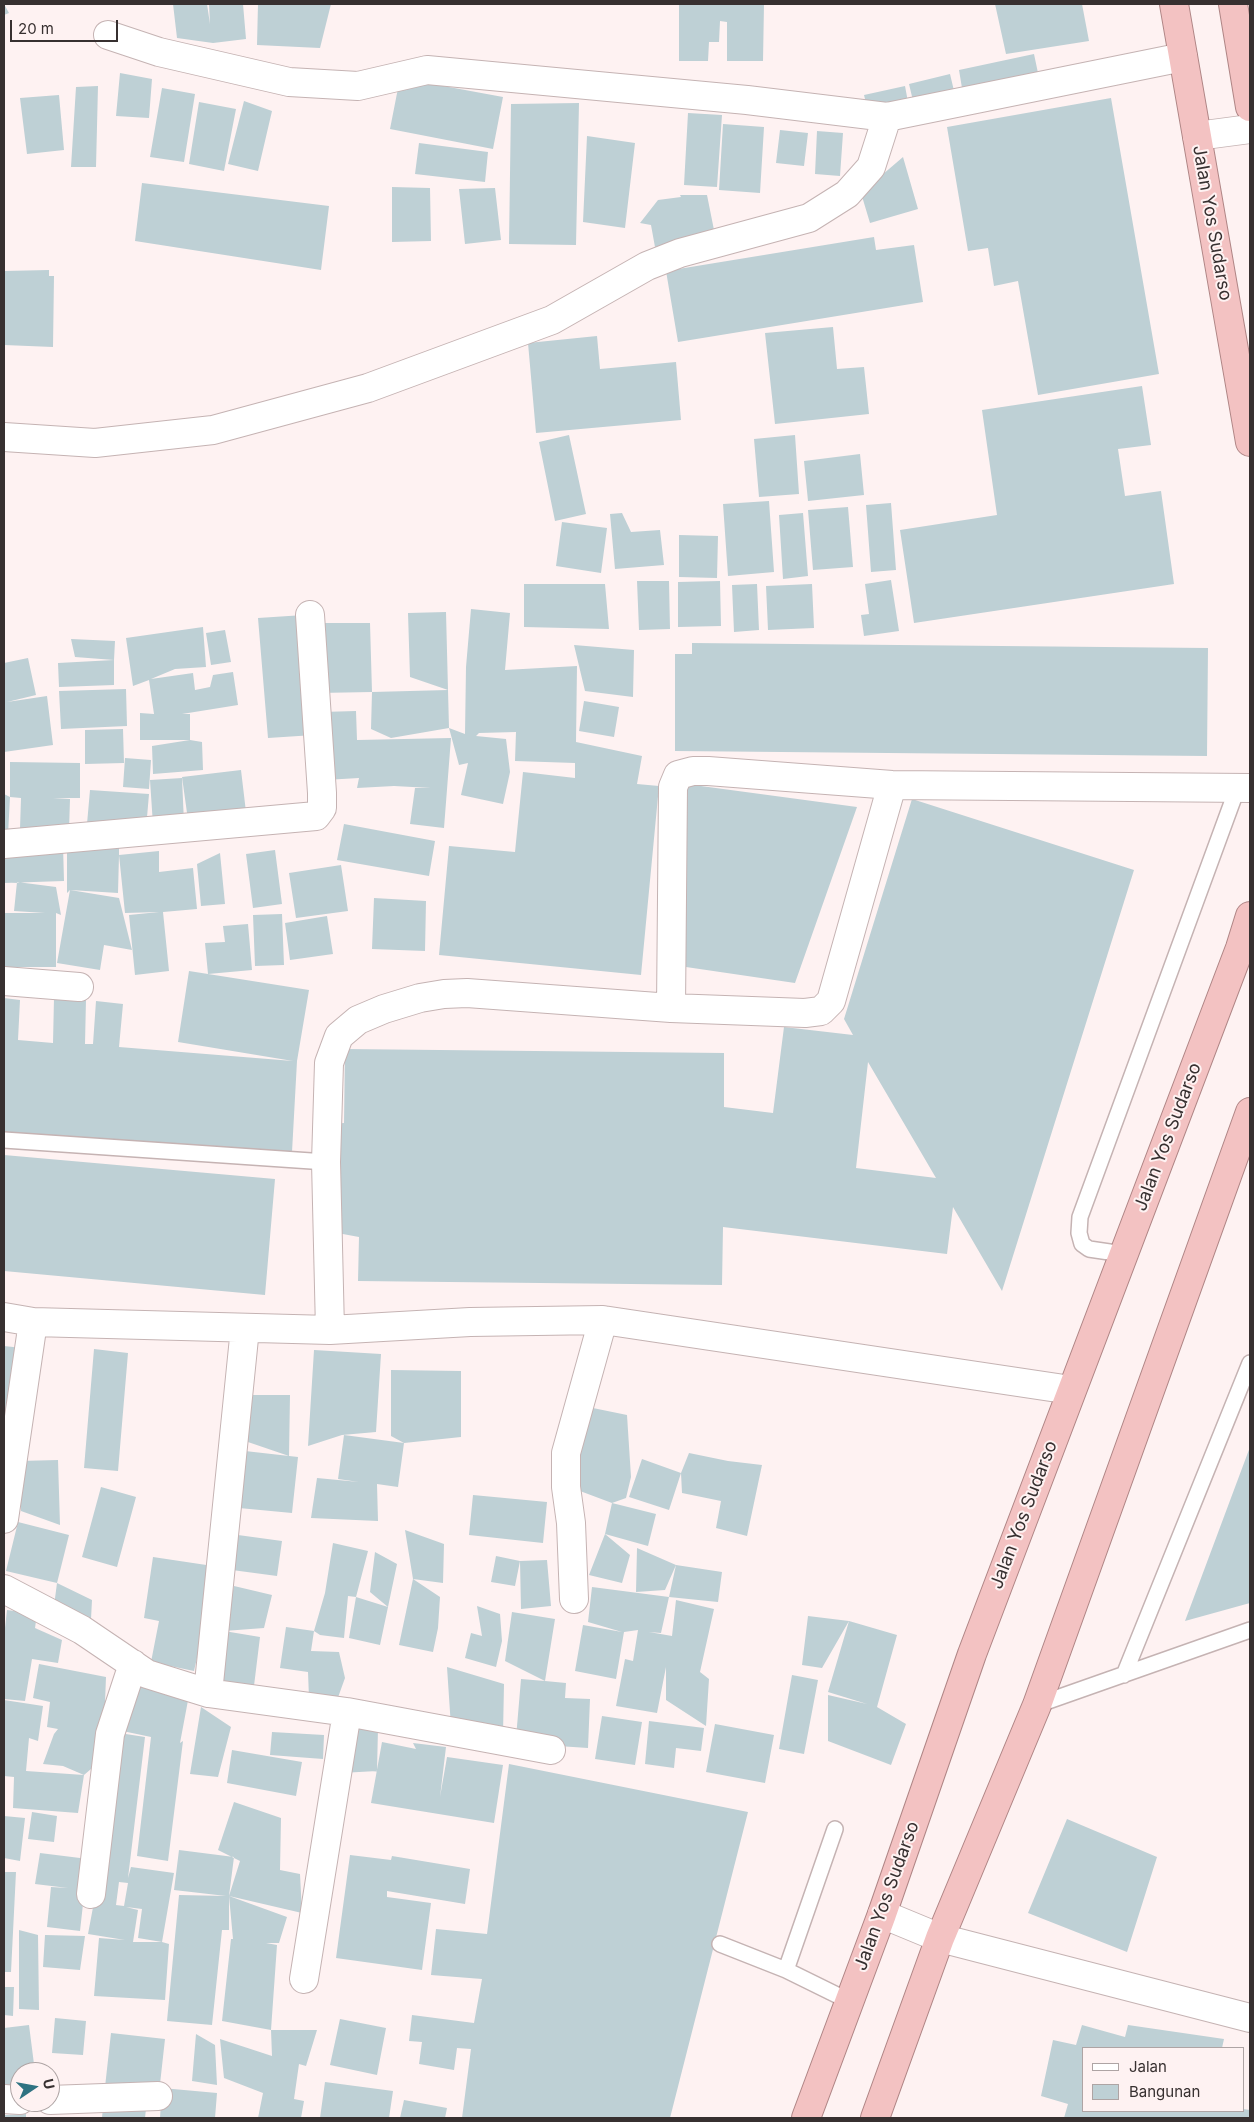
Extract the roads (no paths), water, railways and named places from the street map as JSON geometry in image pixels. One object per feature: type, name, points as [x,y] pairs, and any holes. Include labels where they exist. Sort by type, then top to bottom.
[{"type":"highway","name":"Jalan Yos Sudarso","points":[[1174,4],[1250,442]]},
{"type":"highway","points":[[1233,4],[1250,107]]},
{"type":"highway","name":"Jalan Yos Sudarso","points":[[806,2118],[882,1914],[972,1654],[1240,948],[1250,916]]},
{"type":"highway","points":[[875,2118],[940,1938],[1037,1705],[1250,1112]]},
{"type":"street","points":[[108,35],[160,52],[289,82],[358,86],[427,70],[747,100],[887,117],[1183,57]]},
{"type":"street","points":[[4,437],[95,443],[213,430],[368,388],[552,320],[647,266],[680,253],[809,218],[847,194],[871,167],[887,117]]},
{"type":"street","points":[[1197,136],[1250,129]]},
{"type":"street","points":[[4,844],[316,816],[322,808],[322,793],[310,615]]},
{"type":"street","points":[[671,1008],[673,787],[678,775],[708,770],[892,784],[1244,788]]},
{"type":"street","points":[[330,1330],[326,1162],[329,1063],[339,1036],[358,1020],[384,1009],[420,998],[467,993],[671,1008],[805,1013],[821,1011],[831,1001],[892,784]]},
{"type":"street","points":[[4,980],[79,987]]},
{"type":"street","points":[[4,1318],[33,1322],[330,1330],[470,1322],[603,1320],[1071,1390]]},
{"type":"street","points":[[574,1599],[571,1523],[566,1487],[566,1453],[603,1320]]},
{"type":"street","points":[[4,1519],[33,1322]]},
{"type":"street","points":[[208,1693],[245,1328]]},
{"type":"street","points":[[4,1589],[82,1630],[147,1674],[208,1693],[347,1712],[551,1750]]},
{"type":"street","points":[[91,1894],[110,1734],[133,1664]]},
{"type":"street","points":[[304,1979],[347,1712]]},
{"type":"street","points":[[882,1914],[940,1938],[1250,2018]]},
{"type":"street","points":[[66,2106],[158,2096]]},
{"type":"lane","points":[[1123,1254],[1088,1249],[1082,1244],[1079,1233],[1080,1217],[1244,788]]},
{"type":"lane","points":[[4,1140],[326,1162]]},
{"type":"lane","points":[[1124,1676],[1250,1363]]},
{"type":"lane","points":[[1037,1705],[1124,1676],[1250,1630]]},
{"type":"lane","points":[[786,1970],[836,1829]]},
{"type":"lane","points":[[720,1944],[786,1970],[849,2001]]}]
